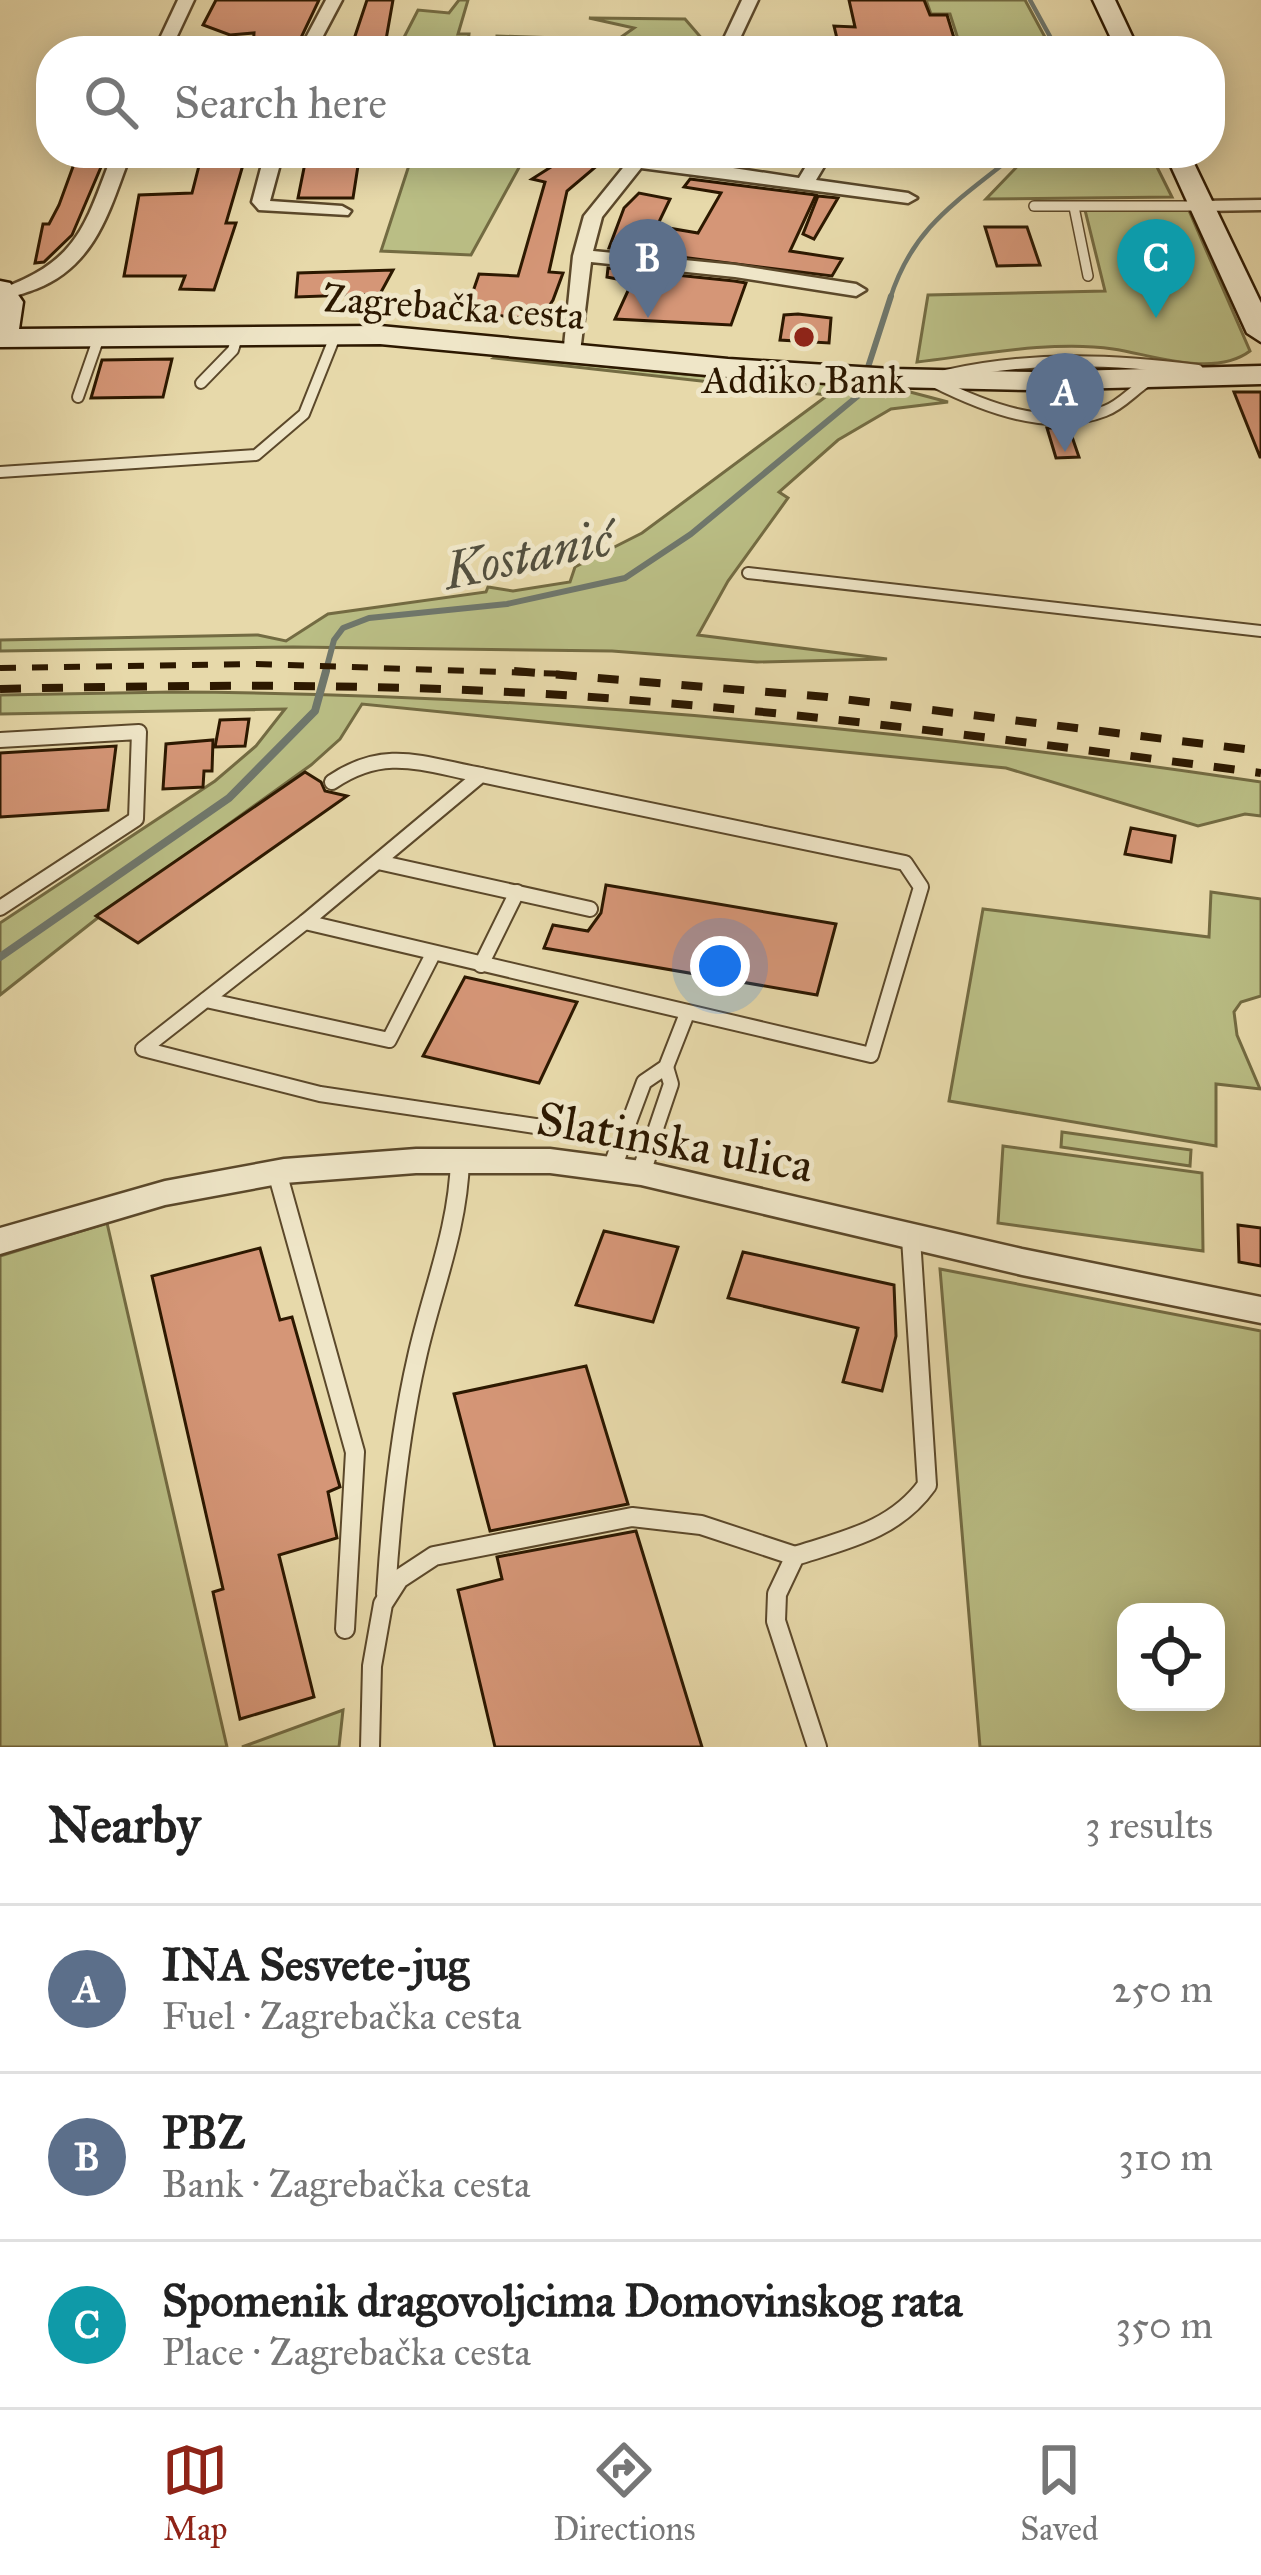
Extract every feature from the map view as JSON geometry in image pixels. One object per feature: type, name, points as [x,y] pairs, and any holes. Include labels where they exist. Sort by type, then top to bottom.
[{"type":"main road","points":[[1104,0],[1121,36]]},
{"type":"main road","points":[[1184,168],[1261,333]]},
{"type":"main road","points":[[1,338],[9,308],[3,291]]},
{"type":"main road","name":"Zagrebačka cesta","points":[[1,338],[336,334],[929,380],[1248,375]]},
{"type":"street","points":[[169,36],[186,0]]},
{"type":"street","points":[[316,36],[334,0]]},
{"type":"street","points":[[733,36],[750,0]]},
{"type":"street","points":[[3,291],[50,277],[76,259],[115,168]]},
{"type":"street","points":[[270,168],[265,206],[342,211]]},
{"type":"street","points":[[571,352],[582,256],[593,216],[631,168]]},
{"type":"street","points":[[707,168],[908,198]]},
{"type":"street","points":[[805,184],[814,168]]},
{"type":"street","points":[[1201,206],[1261,205]]},
{"type":"street","points":[[582,256],[735,271],[856,290]]},
{"type":"street","name":"Slatinska ulica","points":[[0,1241],[165,1193],[277,1172],[460,1160],[550,1161],[627,1171],[911,1238],[1261,1310]]},
{"type":"lane","points":[[1034,206],[1201,206]]},
{"type":"lane","points":[[1074,207],[1088,276]]},
{"type":"lane","points":[[78,397],[100,334]]},
{"type":"lane","points":[[202,383],[233,350],[238,334]]},
{"type":"lane","points":[[0,472],[256,455],[304,414],[336,334]]},
{"type":"lane","points":[[929,380],[991,365],[1079,362],[1248,375]]},
{"type":"lane","points":[[748,573],[1261,631]]},
{"type":"lane","points":[[0,740],[139,732],[136,819],[0,908]]},
{"type":"lane","points":[[305,922],[686,1016],[871,1055],[921,887],[917,874],[905,863],[882,855],[394,758],[374,759],[332,782]]},
{"type":"lane","points":[[481,775],[143,1049],[320,1094],[542,1127]]},
{"type":"lane","points":[[378,862],[590,909]]},
{"type":"lane","points":[[481,965],[517,892]]},
{"type":"lane","points":[[206,1000],[389,1040],[433,953]]},
{"type":"lane","points":[[627,1171],[644,1082],[666,1067],[686,1016]]},
{"type":"lane","points":[[627,1171],[671,1084],[666,1067]]},
{"type":"lane","points":[[370,1747],[377,1633],[386,1594],[400,1447],[418,1354],[461,1205],[460,1160]]},
{"type":"lane","points":[[277,1172],[355,1452],[346,1629]]},
{"type":"lane","points":[[386,1594],[405,1572],[434,1556],[632,1517],[701,1525],[795,1556],[890,1524],[916,1505],[927,1485],[911,1238]]},
{"type":"lane","points":[[795,1556],[777,1594],[776,1621],[818,1747]]},
{"type":"green space","points":[[459,0],[468,0],[458,34],[469,36],[405,36],[418,10],[449,13]]},
{"type":"green space","points":[[926,0],[1025,0],[1044,36],[957,36],[950,14],[931,14]]},
{"type":"green space","points":[[589,18],[685,19],[700,36],[623,36],[634,28]]},
{"type":"green space","points":[[408,168],[519,168],[471,255],[381,251]]},
{"type":"green space","points":[[1016,168],[1158,168],[1172,197],[986,199]]},
{"type":"green space","points":[[1084,206],[1187,206],[1250,351],[1235,359],[1201,364],[1066,346],[917,362],[928,295],[1105,291]]},
{"type":"green space","points":[[494,358],[895,388],[948,402],[891,409],[838,440],[779,492],[788,498],[728,581],[698,635],[887,659],[757,662],[612,651],[293,647],[0,651],[0,640],[258,635],[286,641],[328,614],[486,592],[488,587],[513,591],[570,582],[575,567],[642,533],[828,395]]},
{"type":"green space","points":[[174,692],[583,707],[990,745],[1261,782],[1261,816],[1245,814],[1198,826],[1006,768],[362,704],[340,739],[311,765],[95,920],[0,995],[0,923],[215,781],[256,746],[285,709],[0,714],[0,695]]},
{"type":"green space","points":[[1211,892],[1261,899],[1261,996],[1241,1002],[1234,1012],[1237,1035],[1260,1089],[1216,1084],[1216,1146],[949,1101],[983,909],[1209,937]]},
{"type":"green space","points":[[1062,1132],[1191,1150],[1190,1166],[1061,1147]]},
{"type":"green space","points":[[1003,1146],[1202,1173],[1203,1251],[998,1223]]},
{"type":"green space","points":[[107,1223],[227,1747],[0,1747],[0,1256]]},
{"type":"green space","points":[[940,1269],[1261,1331],[1261,1747],[980,1747]]},
{"type":"green space","points":[[343,1710],[339,1747],[242,1747]]},
{"type":"building","points":[[216,0],[319,0],[302,36],[230,35],[203,25]]},
{"type":"building","points":[[367,0],[393,0],[387,36],[355,36]]},
{"type":"building","points":[[849,0],[924,0],[930,15],[947,15],[953,36],[836,36],[834,26],[855,27]]},
{"type":"building","points":[[73,168],[101,168],[72,235],[44,262],[35,263],[43,224],[49,224]]},
{"type":"building","points":[[198,168],[242,168],[226,223],[236,223],[214,290],[180,289],[185,276],[124,276],[139,195],[192,193]]},
{"type":"building","points":[[304,168],[358,168],[353,198],[298,198]]},
{"type":"building","points":[[549,168],[594,168],[567,191],[549,272],[563,273],[553,300],[540,320],[466,312],[479,274],[518,276],[545,182],[532,179]]},
{"type":"building","points":[[690,179],[816,195],[790,251],[842,259],[832,276],[609,248],[624,208],[639,193],[670,199],[657,226],[698,233],[721,193],[684,187]]},
{"type":"building","points":[[818,196],[838,198],[814,239],[803,234]]},
{"type":"building","points":[[985,227],[1027,227],[1040,265],[997,266]]},
{"type":"building","points":[[608,268],[746,283],[731,325],[615,319],[632,282],[607,277]]},
{"type":"building","points":[[393,270],[380,294],[296,297],[298,273]]},
{"type":"building","points":[[784,315],[831,318],[829,343],[780,340]]},
{"type":"building","points":[[172,359],[163,397],[91,398],[102,360]]},
{"type":"building","points":[[1234,392],[1261,392],[1261,457],[1260,457]]},
{"type":"building","points":[[1047,428],[1069,428],[1079,457],[1056,458]]},
{"type":"building","points":[[249,719],[245,746],[215,747],[220,720]]},
{"type":"building","points":[[213,740],[212,771],[204,771],[203,787],[163,789],[166,744]]},
{"type":"building","points":[[116,746],[108,810],[0,817],[0,753]]},
{"type":"building","points":[[305,772],[321,782],[325,791],[347,796],[138,943],[96,916]]},
{"type":"building","points":[[1131,828],[1175,836],[1171,862],[1125,854]]},
{"type":"building","points":[[606,885],[836,924],[817,995],[544,948],[553,925],[588,931],[601,913]]},
{"type":"building","points":[[465,977],[577,1002],[539,1083],[423,1056]]},
{"type":"building","points":[[1238,1225],[1261,1228],[1261,1266],[1239,1262]]},
{"type":"building","points":[[604,1231],[678,1247],[653,1322],[576,1305]]},
{"type":"building","points":[[260,1248],[280,1320],[292,1317],[340,1487],[328,1492],[337,1538],[279,1555],[314,1697],[240,1719],[213,1592],[223,1589],[152,1276]]},
{"type":"building","points":[[743,1252],[894,1285],[896,1336],[882,1391],[843,1382],[858,1328],[728,1298]]},
{"type":"building","points":[[586,1366],[628,1504],[490,1531],[454,1394]]},
{"type":"building","points":[[636,1531],[702,1747],[495,1747],[458,1590],[502,1579],[497,1557]]},
{"type":"waterway","name":"Kostanić","points":[[1030,0],[1050,36]]},
{"type":"waterway","name":"Kostanić","points":[[890,299],[925,233],[998,168]]},
{"type":"waterway","name":"Kostanić","points":[[325,674],[334,640],[343,628],[369,618],[507,604],[625,578],[691,534],[859,395],[890,299]]},
{"type":"waterway","name":"Kostanić","points":[[0,957],[229,798],[315,711],[326,671]]},
{"type":"railway","points":[[0,668],[256,664],[541,673]]},
{"type":"railway","points":[[514,671],[541,673]]},
{"type":"railway","points":[[541,673],[565,674]]},
{"type":"railway","points":[[541,673],[827,697],[1261,751]]},
{"type":"railway","points":[[0,689],[273,686],[546,694],[815,717],[1261,773]]},
{"type":"place","name":"PBZ","points":[[648,318]]},
{"type":"place","name":"Spomenik dragovoljcima Domovinskog rata","points":[[1156,318]]},
{"type":"place","name":"Addiko Bank","points":[[804,337]]},
{"type":"place","name":"INA Sesvete-jug","points":[[1065,452]]}]
